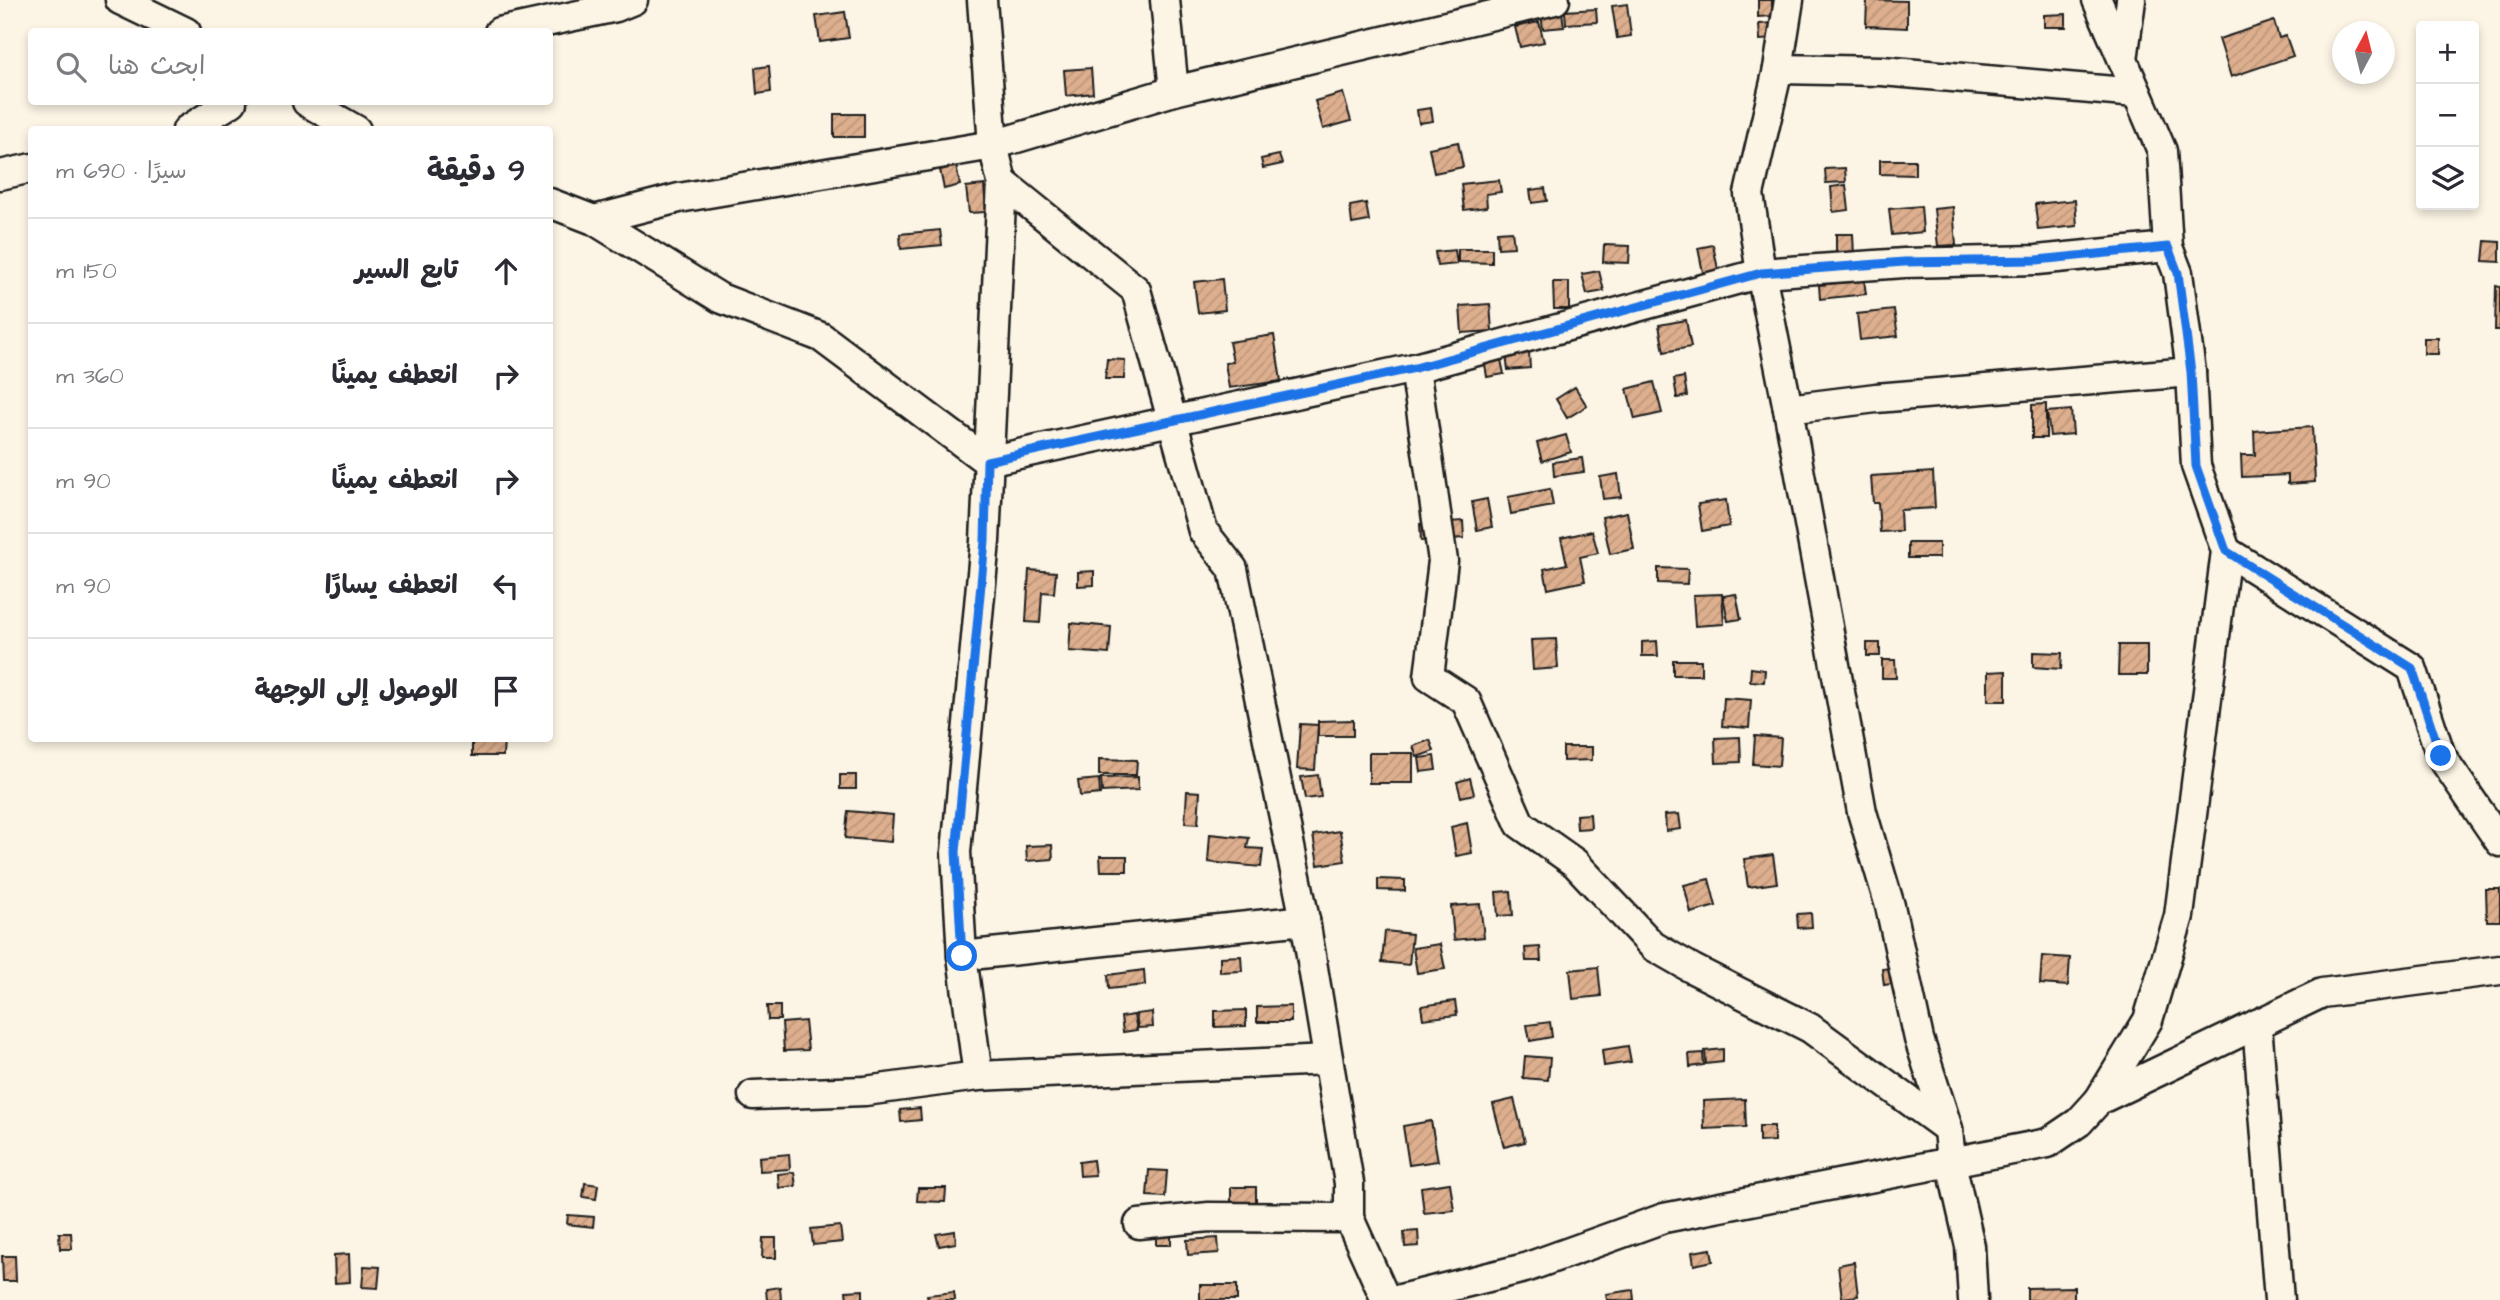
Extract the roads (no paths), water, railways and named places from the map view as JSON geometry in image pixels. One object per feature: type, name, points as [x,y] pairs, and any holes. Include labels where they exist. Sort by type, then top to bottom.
[{"type":"street","points":[[120,0],[178,28]]},
{"type":"street","points":[[518,28],[616,7],[633,0]]},
{"type":"street","points":[[978,1076],[962,956],[956,852],[985,541],[1002,182],[993,145],[982,0]]},
{"type":"street","points":[[1166,0],[1174,91]]},
{"type":"street","points":[[594,220],[679,198],[993,145],[1174,91],[1555,0]]},
{"type":"street","points":[[1789,0],[1778,69],[1749,194],[1761,273],[1862,813],[1891,906],[1919,1039],[1948,1129],[1951,1163],[1970,1246],[1973,1300]]},
{"type":"street","points":[[1396,1300],[1525,1268],[1664,1218],[2048,1143],[2079,1122],[2099,1100],[2148,1020],[2179,916],[2226,551],[2196,466],[2191,372],[2178,273],[2168,247],[2162,151],[2097,0]]},
{"type":"street","points":[[2123,60],[2131,0]]},
{"type":"street","points":[[1778,69],[1882,71],[2137,93]]},
{"type":"street","points":[[193,126],[227,105]]},
{"type":"street","points":[[312,105],[349,126]]},
{"type":"street","points":[[0,175],[28,169]]},
{"type":"street","points":[[1002,182],[1136,290],[1203,531],[1233,569],[1305,920],[1349,1183],[1349,1217],[1386,1300]]},
{"type":"street","points":[[553,204],[594,220],[720,298],[821,337],[987,461],[1415,368],[1761,273],[1904,262],[2037,260],[2168,247]]},
{"type":"street","points":[[1415,368],[1443,561],[1429,677],[1466,701],[1520,824],[1575,863],[1653,946],[1810,1028],[1948,1129]]},
{"type":"street","points":[[1788,408],[1876,398],[2191,372]]},
{"type":"street","points":[[2226,551],[2412,668],[2441,756],[2500,842]]},
{"type":"street","points":[[962,956],[1305,920]]},
{"type":"street","points":[[2099,1100],[2322,993],[2500,971]]},
{"type":"street","points":[[2257,1024],[2279,1300]]},
{"type":"street","points":[[753,1094],[865,1091],[978,1076],[1328,1060]]},
{"type":"street","points":[[1139,1224],[1209,1217],[1349,1217]]}]
